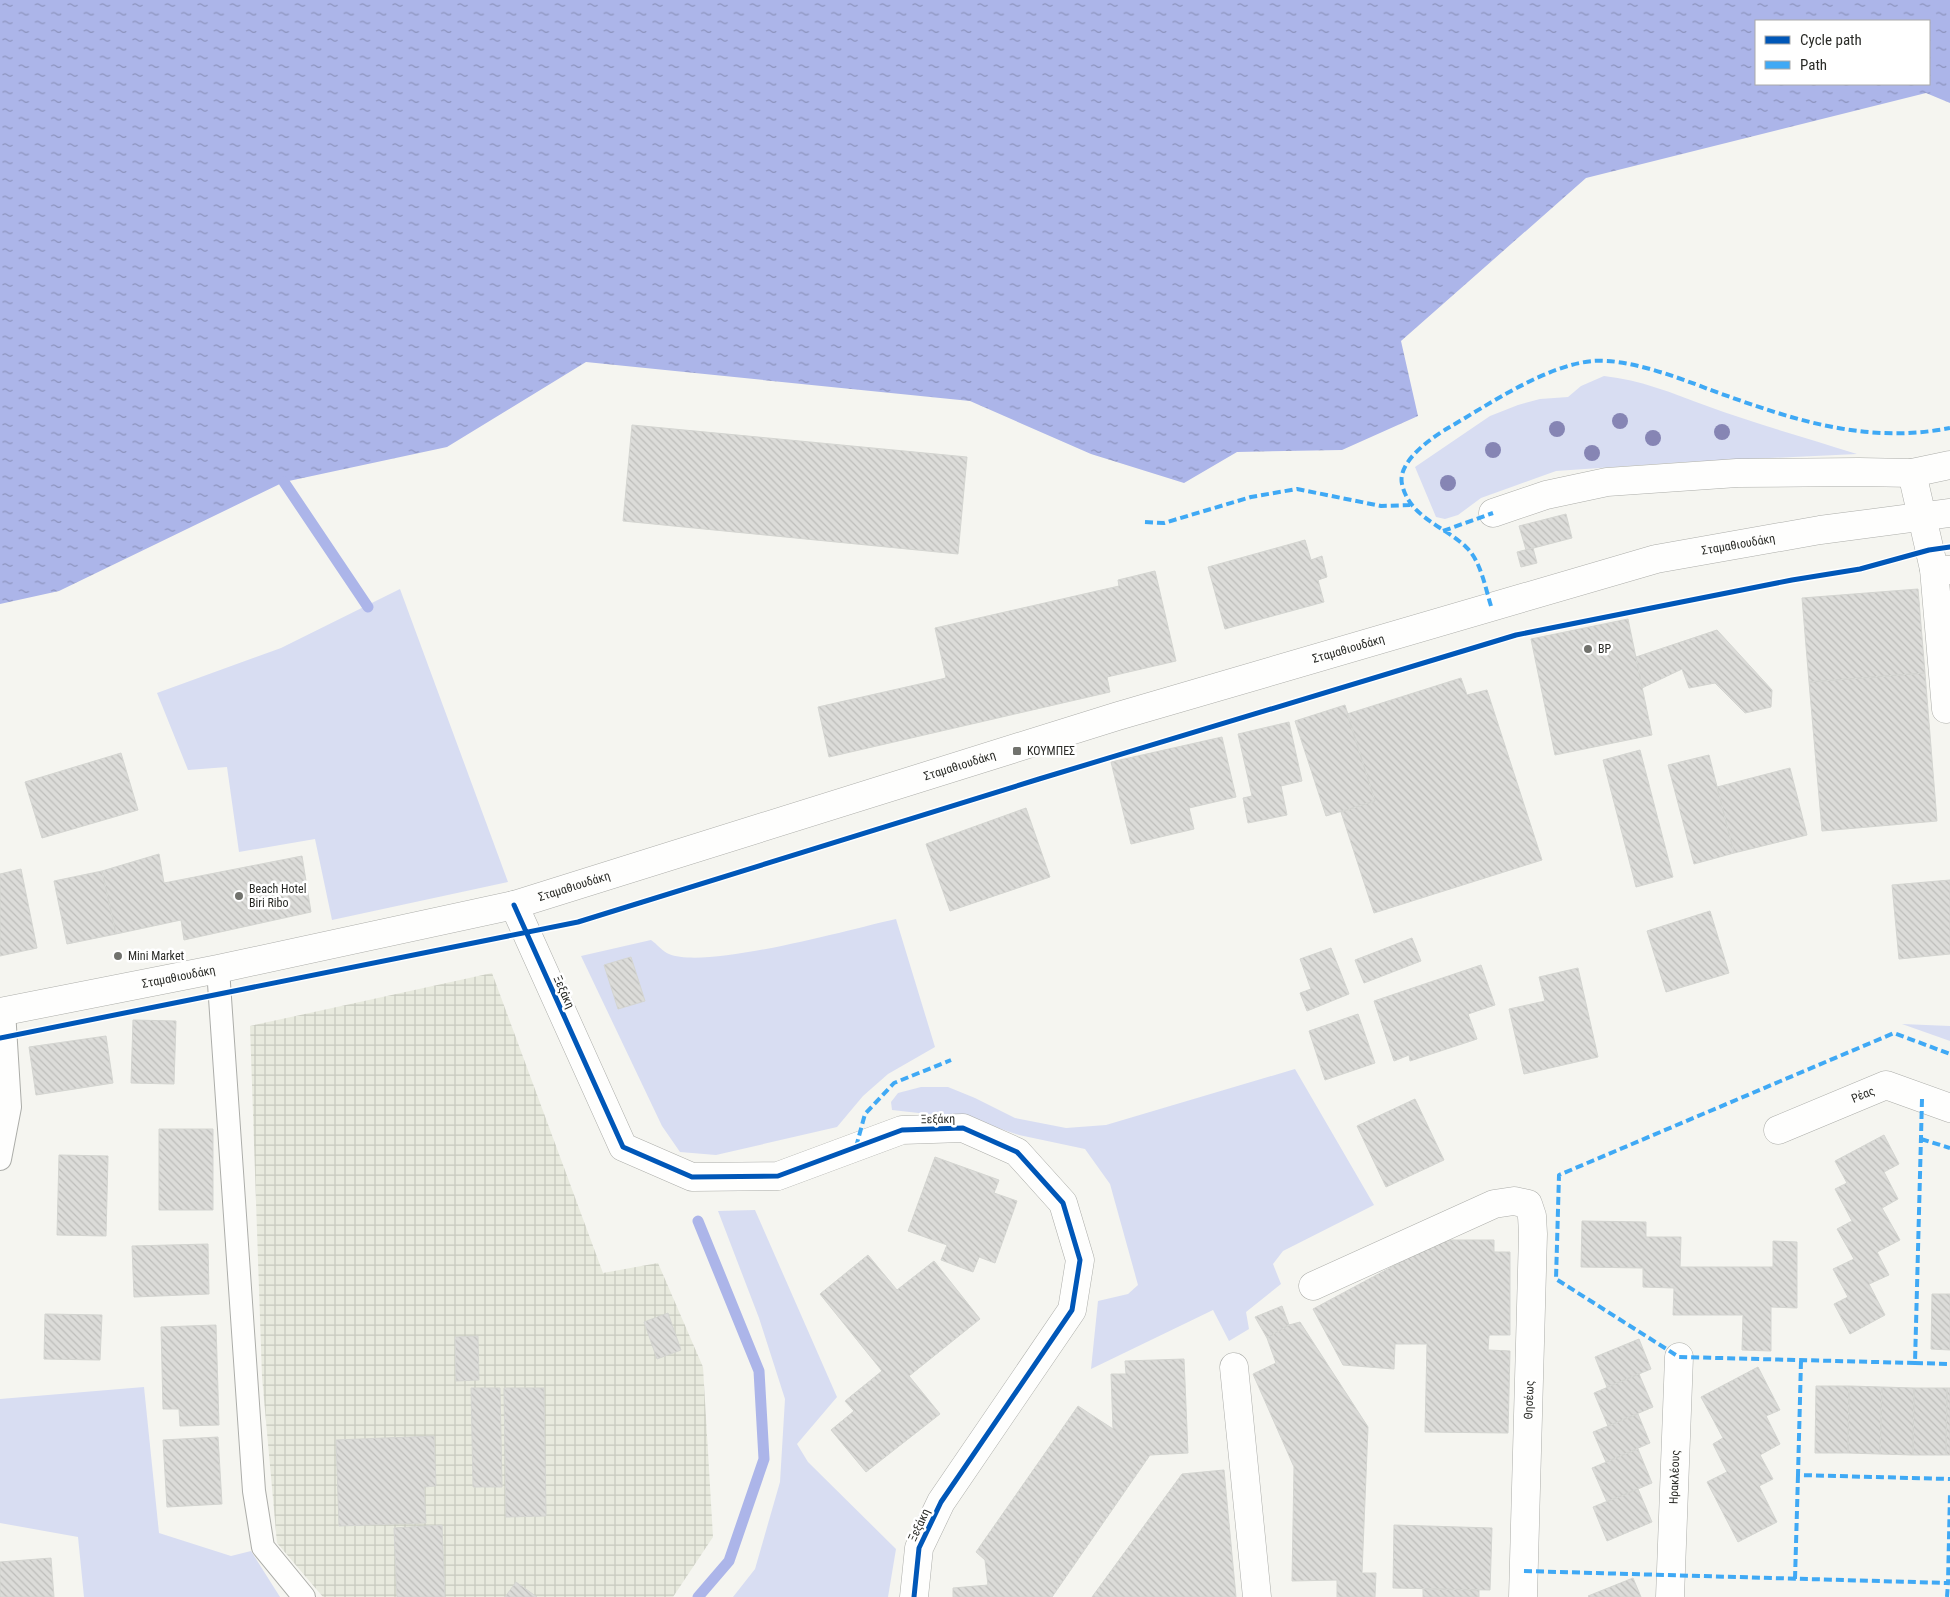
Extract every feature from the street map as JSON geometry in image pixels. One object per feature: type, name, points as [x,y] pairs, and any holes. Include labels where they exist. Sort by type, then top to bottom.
[{"type":"street","points":[[1493,513],[1546,495],[1607,482],[1737,473],[1859,472],[1912,474],[1950,464]]},
{"type":"street","points":[[1912,474],[1920,517],[1942,570],[1946,709]]},
{"type":"street","name":"Σταμαθιουδάκη","points":[[2,1012],[218,969],[514,905],[1118,716],[1656,559],[1820,530],[1950,513]]},
{"type":"street","name":"Ξεξάκη","points":[[514,905],[623,1147],[692,1178],[778,1176],[902,1130],[963,1128],[1017,1152],[1063,1203],[1080,1260],[1072,1310],[941,1502],[919,1548],[914,1597]]},
{"type":"street","name":"Ρέας","points":[[1778,1130],[1886,1085],[1950,1108]]},
{"type":"street","name":"Θησέως","points":[[1314,1286],[1494,1204],[1514,1201],[1528,1204],[1532,1216],[1534,1234],[1523,1597]]},
{"type":"street","name":"Ηρακλέους","points":[[1670,1597],[1679,1357]]},
{"type":"street","points":[[1234,1367],[1257,1597]]},
{"type":"lane","points":[[218,969],[254,1491],[264,1547],[304,1597]]},
{"type":"lane","points":[[0,1159],[10,1106],[2,1012]]},
{"type":"shaded area","points":[[1604,376],[1656,388],[1744,419],[1857,454],[1686,462],[1556,471],[1481,498],[1458,515],[1445,519],[1436,517],[1415,467],[1490,416],[1540,399],[1568,397],[1581,386]]},
{"type":"shaded area","points":[[400,589],[508,882],[332,920],[315,839],[239,852],[227,767],[188,770],[157,693],[281,648]]},
{"type":"shaded area","points":[[896,919],[935,1047],[888,1074],[863,1096],[837,1127],[716,1155],[680,1152],[662,1126],[581,956],[651,940],[669,954],[688,958],[714,957],[746,953],[814,939]]},
{"type":"shaded area","points":[[492,973],[603,1273],[658,1263],[703,1367],[713,1537],[673,1597],[323,1597],[277,1543],[262,1377],[250,1026]]},
{"type":"shaded area","points":[[1902,1024],[1950,1026],[1950,1041]]},
{"type":"shaded area","points":[[1295,1069],[1374,1205],[1283,1251],[1273,1264],[1281,1284],[1246,1312],[1249,1329],[1229,1341],[1213,1310],[1091,1369],[1098,1301],[1128,1294],[1138,1285],[1110,1184],[1085,1149],[1019,1135],[972,1119],[892,1110],[891,1102],[898,1093],[921,1087],[948,1087],[1015,1118],[1066,1128],[1106,1125]]},
{"type":"shaded area","points":[[755,1210],[837,1397],[797,1444],[808,1462],[896,1549],[888,1597],[733,1597],[755,1569],[780,1482],[785,1399],[759,1318],[718,1211]]},
{"type":"shaded area","points":[[144,1387],[159,1533],[231,1556],[251,1551],[280,1597],[84,1597],[78,1537],[0,1523],[0,1399]]},
{"type":"water","points":[[0,0],[1950,0],[1950,103],[1926,93],[1586,178],[1401,341],[1418,416],[1342,450],[1237,452],[1184,483],[1091,454],[970,401],[586,362],[447,447],[284,482],[59,591],[0,604]]},
{"type":"building","points":[[632,425],[967,457],[958,554],[623,521]]},
{"type":"building","points":[[1566,514],[1572,538],[1526,550],[1519,526]]},
{"type":"building","points":[[1305,540],[1311,560],[1322,556],[1327,577],[1318,580],[1324,602],[1225,629],[1208,567]]},
{"type":"building","points":[[1533,548],[1537,563],[1521,567],[1517,552]]},
{"type":"building","points":[[1155,571],[1176,661],[1107,677],[1110,692],[829,757],[818,707],[946,678],[935,628],[1119,586],[1118,580]]},
{"type":"building","points":[[1918,589],[1925,673],[1809,682],[1802,598]]},
{"type":"building","points":[[1628,619],[1652,735],[1555,755],[1531,639]]},
{"type":"building","points":[[1717,630],[1772,690],[1771,707],[1745,713],[1715,683],[1689,688],[1682,669],[1642,688],[1636,657]]},
{"type":"building","points":[[1925,673],[1937,821],[1822,831],[1809,682]]},
{"type":"building","points":[[1461,678],[1467,695],[1487,690],[1542,860],[1374,913],[1341,812],[1375,801],[1347,714]]},
{"type":"building","points":[[1345,705],[1375,801],[1326,816],[1295,721]]},
{"type":"building","points":[[1289,722],[1302,781],[1281,786],[1287,815],[1248,823],[1243,798],[1252,796],[1238,734]]},
{"type":"building","points":[[1222,737],[1236,797],[1189,808],[1194,829],[1131,844],[1111,762]]},
{"type":"building","points":[[1640,750],[1673,877],[1636,887],[1603,760]]},
{"type":"building","points":[[121,753],[138,810],[42,838],[25,782]]},
{"type":"building","points":[[1709,755],[1734,853],[1694,864],[1668,765]]},
{"type":"building","points":[[1790,768],[1807,835],[1734,853],[1717,787]]},
{"type":"building","points":[[1026,808],[1050,877],[950,911],[926,844]]},
{"type":"building","points":[[159,854],[164,883],[302,856],[311,912],[184,940],[181,920],[116,934],[102,871]]},
{"type":"building","points":[[21,869],[37,948],[0,956],[0,874]]},
{"type":"building","points":[[102,871],[116,934],[67,944],[54,881]]},
{"type":"building","points":[[1950,880],[1950,954],[1899,959],[1892,885]]},
{"type":"building","points":[[1710,911],[1729,973],[1666,992],[1647,931]]},
{"type":"building","points":[[1412,938],[1421,961],[1364,983],[1355,960]]},
{"type":"building","points":[[1331,948],[1349,994],[1307,1011],[1300,993],[1311,989],[1300,959]]},
{"type":"building","points":[[631,957],[645,1001],[618,1009],[604,965]]},
{"type":"building","points":[[1481,965],[1495,1005],[1468,1014],[1477,1039],[1410,1061],[1409,1055],[1394,1061],[1374,1001]]},
{"type":"building","points":[[1578,968],[1598,1057],[1524,1074],[1509,1009],[1545,1001],[1539,977]]},
{"type":"building","points":[[1358,1014],[1375,1063],[1325,1080],[1309,1031]]},
{"type":"building","points":[[133,1020],[176,1021],[174,1084],[131,1083]]},
{"type":"building","points":[[106,1036],[113,1083],[36,1095],[29,1047]]},
{"type":"building","points":[[1415,1099],[1444,1160],[1386,1187],[1357,1126]]},
{"type":"building","points":[[159,1129],[213,1129],[213,1210],[159,1210]]},
{"type":"building","points":[[1884,1135],[1899,1164],[1884,1172],[1898,1199],[1882,1208],[1900,1240],[1877,1252],[1889,1275],[1869,1284],[1885,1315],[1850,1334],[1834,1304],[1848,1297],[1833,1269],[1854,1259],[1837,1229],[1852,1221],[1835,1189],[1847,1183],[1835,1161]]},
{"type":"building","points":[[59,1155],[108,1156],[106,1236],[57,1235]]},
{"type":"building","points":[[935,1157],[999,1180],[994,1193],[1017,1201],[995,1263],[979,1257],[973,1272],[941,1260],[947,1245],[908,1231]]},
{"type":"building","points":[[1582,1221],[1646,1222],[1646,1237],[1681,1237],[1680,1267],[1773,1267],[1773,1241],[1797,1242],[1797,1308],[1771,1307],[1771,1351],[1742,1350],[1743,1315],[1673,1315],[1674,1288],[1643,1287],[1643,1268],[1581,1267]]},
{"type":"building","points":[[1442,1240],[1494,1240],[1494,1252],[1510,1252],[1510,1335],[1489,1335],[1488,1350],[1510,1351],[1508,1433],[1425,1432],[1427,1344],[1395,1344],[1394,1369],[1343,1365],[1313,1309]]},
{"type":"building","points":[[208,1244],[209,1294],[134,1297],[132,1246]]},
{"type":"building","points":[[868,1255],[897,1290],[934,1261],[980,1319],[909,1376],[940,1414],[866,1472],[831,1430],[854,1411],[845,1401],[882,1371],[820,1294]]},
{"type":"building","points":[[1932,1294],[1950,1294],[1950,1350],[1931,1349]]},
{"type":"building","points":[[1282,1306],[1289,1325],[1267,1338],[1255,1317]]},
{"type":"building","points":[[668,1313],[681,1350],[657,1359],[644,1322]]},
{"type":"building","points":[[45,1314],[102,1315],[100,1360],[44,1359]]},
{"type":"building","points":[[1300,1322],[1368,1427],[1362,1573],[1376,1573],[1375,1597],[1337,1597],[1337,1580],[1292,1581],[1294,1467],[1253,1374],[1276,1363],[1267,1338],[1289,1325]]},
{"type":"building","points":[[216,1325],[219,1425],[180,1426],[179,1409],[163,1409],[161,1327]]},
{"type":"building","points":[[478,1336],[479,1380],[456,1381],[455,1337]]},
{"type":"building","points":[[1639,1339],[1651,1369],[1607,1387],[1595,1357]]},
{"type":"building","points":[[1184,1359],[1188,1453],[1150,1455],[1052,1597],[953,1597],[953,1588],[988,1585],[985,1560],[976,1552],[1078,1406],[1113,1429],[1111,1374],[1126,1374],[1125,1361]]},
{"type":"building","points":[[1758,1367],[1780,1410],[1766,1416],[1780,1444],[1760,1455],[1773,1479],[1759,1486],[1777,1522],[1738,1542],[1707,1482],[1727,1472],[1713,1444],[1723,1438],[1701,1397]]},
{"type":"building","points":[[1639,1374],[1653,1407],[1608,1426],[1594,1393]]},
{"type":"building","points":[[1816,1386],[1849,1386],[1848,1453],[1815,1453]]},
{"type":"building","points":[[1849,1386],[1882,1387],[1880,1454],[1848,1453]]},
{"type":"building","points":[[1882,1387],[1914,1388],[1913,1455],[1880,1454]]},
{"type":"building","points":[[471,1388],[500,1388],[502,1487],[473,1487]]},
{"type":"building","points":[[504,1388],[544,1388],[546,1516],[506,1517]]},
{"type":"building","points":[[1914,1388],[1947,1388],[1946,1455],[1913,1455]]},
{"type":"building","points":[[1947,1388],[1950,1388],[1950,1455],[1946,1455]]},
{"type":"building","points":[[1638,1414],[1650,1443],[1606,1462],[1593,1432]]},
{"type":"building","points":[[434,1436],[436,1486],[424,1487],[426,1523],[339,1526],[336,1440]]},
{"type":"building","points":[[218,1437],[222,1504],[167,1507],[163,1440]]},
{"type":"building","points":[[1638,1449],[1652,1483],[1607,1502],[1592,1468]]},
{"type":"building","points":[[1224,1470],[1236,1597],[1092,1597],[1182,1474]]},
{"type":"building","points":[[1638,1489],[1652,1522],[1607,1541],[1593,1507]]},
{"type":"building","points":[[442,1525],[445,1597],[397,1597],[394,1528]]},
{"type":"building","points":[[1394,1525],[1492,1528],[1490,1590],[1393,1588]]},
{"type":"building","points":[[51,1558],[54,1597],[0,1597],[0,1562]]},
{"type":"building","points":[[1633,1578],[1641,1597],[1588,1596]]},
{"type":"building","points":[[516,1582],[537,1597],[505,1597]]},
{"type":"building","points":[[1423,1589],[1479,1590],[1479,1597],[1423,1597]]},
{"type":"waterway","points":[[284,482],[368,607]]},
{"type":"waterway","points":[[698,1221],[759,1371],[764,1459],[729,1561],[698,1597]]},
{"type":"marked path","points":[[1491,606],[1482,575],[1471,553],[1457,540],[1428,520],[1412,505],[1402,484],[1402,476],[1410,459],[1441,432],[1518,387],[1556,370],[1593,361],[1621,362],[1667,374],[1767,410],[1826,426],[1856,431],[1887,433],[1950,428]]},
{"type":"marked path","points":[[1145,522],[1164,523],[1251,497],[1297,489],[1381,506],[1410,505]]},
{"type":"marked path","points":[[1443,531],[1493,513]]},
{"type":"marked path","points":[[1922,1099],[1915,1363],[1679,1357],[1556,1279],[1559,1175],[1894,1033],[1950,1054]]},
{"type":"marked path","points":[[856,1147],[865,1114],[894,1083],[951,1060]]},
{"type":"marked path","points":[[1921,1139],[1950,1148]]},
{"type":"marked path","points":[[1801,1361],[1798,1475],[1950,1479]]},
{"type":"marked path","points":[[1915,1363],[1950,1364]]},
{"type":"marked path","points":[[1795,1579],[1798,1475]]},
{"type":"marked path","points":[[1524,1571],[1948,1583],[1950,1493]]},
{"type":"marked path","points":[[1947,1597],[1948,1583]]},
{"type":"cycle path","points":[[0,1038],[578,922],[1039,779],[1516,635],[1792,580],[1860,569],[1929,550],[1950,547]]},
{"type":"cycle path","points":[[514,905],[623,1147],[692,1177],[778,1176],[902,1130],[963,1128],[1017,1152],[1063,1203],[1080,1260],[1072,1310],[941,1502],[919,1548],[914,1597]]},
{"type":"place","name":"BP","points":[[1588,649]]},
{"type":"place","name":"ΚΟΥΜΠΕΣ","points":[[1017,751]]},
{"type":"place","name":"Beach Hotel Biri Ribo","points":[[239,896]]},
{"type":"place","name":"Mini Market","points":[[118,956]]}]
